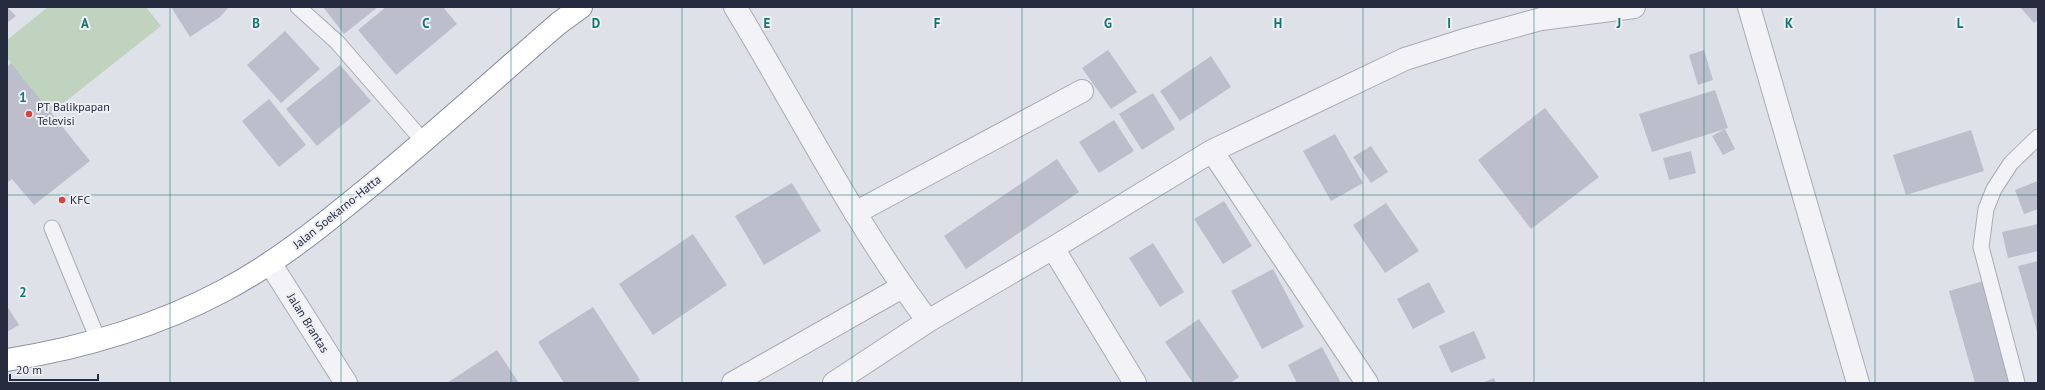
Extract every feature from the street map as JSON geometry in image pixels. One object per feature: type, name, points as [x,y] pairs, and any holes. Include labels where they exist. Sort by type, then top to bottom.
[{"type":"highway","name":"Jalan Soekarno-Hatta","points":[[7,360],[52,353],[99,342],[182,310],[223,291],[270,263],[309,237],[424,142],[553,28],[581,7]]},
{"type":"street","points":[[735,7],[780,80],[855,213],[902,287],[928,321]]},
{"type":"street","points":[[834,383],[928,321],[1212,151],[1405,59],[1468,39],[1541,19],[1634,7]]},
{"type":"street","points":[[1749,7],[1858,383]]},
{"type":"street","points":[[855,213],[1082,91]]},
{"type":"street","points":[[1212,151],[1367,383]]},
{"type":"street","points":[[1052,248],[1135,383]]},
{"type":"street","name":"Jalan Brantas","points":[[270,263],[346,383]]},
{"type":"street","points":[[733,383],[902,287]]},
{"type":"lane","points":[[298,7],[336,42],[424,142]]},
{"type":"lane","points":[[2017,383],[1981,247],[1986,209],[1994,189],[2011,163],[2038,137]]},
{"type":"lane","points":[[52,228],[99,342]]},
{"type":"green space","points":[[48,7],[146,7],[161,26],[51,113],[7,58],[7,40]]},
{"type":"building","points":[[7,7],[16,16],[7,23]]},
{"type":"building","points":[[171,7],[229,7],[220,17],[190,37]]},
{"type":"building","points":[[323,7],[378,7],[344,34]]},
{"type":"building","points":[[386,7],[443,7],[457,24],[396,75],[358,30]]},
{"type":"building","points":[[2020,7],[2038,7],[2038,20],[2034,23]]},
{"type":"building","points":[[285,31],[320,69],[281,103],[247,65]]},
{"type":"building","points":[[1108,50],[1137,92],[1111,109],[1082,68]]},
{"type":"building","points":[[1704,50],[1713,80],[1698,85],[1689,55]]},
{"type":"building","points":[[1211,56],[1231,87],[1180,121],[1160,91]]},
{"type":"building","name":"PT Balikpapan Televisi","points":[[11,63],[90,161],[34,205],[12,179],[7,183],[7,67]]},
{"type":"building","points":[[340,65],[371,101],[317,146],[286,109]]},
{"type":"building","points":[[1715,90],[1728,128],[1652,152],[1639,114]]},
{"type":"building","points":[[1153,93],[1175,129],[1142,150],[1119,114]]},
{"type":"building","points":[[269,99],[306,145],[279,167],[242,121]]},
{"type":"building","points":[[1545,108],[1599,177],[1531,229],[1478,160]]},
{"type":"building","points":[[1114,120],[1134,151],[1099,173],[1079,142]]},
{"type":"building","points":[[1725,129],[1735,149],[1723,155],[1712,136]]},
{"type":"building","points":[[1971,130],[1984,171],[1906,195],[1893,155]]},
{"type":"building","points":[[1335,134],[1363,183],[1331,201],[1303,151]]},
{"type":"building","points":[[1371,146],[1388,172],[1371,183],[1353,157]]},
{"type":"building","points":[[1691,151],[1696,173],[1669,180],[1663,158]]},
{"type":"building","points":[[1057,159],[1079,192],[966,269],[944,236]]},
{"type":"building","points":[[2038,181],[2038,209],[2024,214],[2015,190]]},
{"type":"building","points":[[792,183],[821,231],[764,265],[735,216]]},
{"type":"building","points":[[1224,201],[1252,246],[1223,264],[1194,219]]},
{"type":"building","points":[[1386,203],[1419,251],[1385,273],[1353,225]]},
{"type":"building","points":[[2038,224],[2038,251],[2008,258],[2002,232]]},
{"type":"building","points":[[693,234],[727,285],[653,335],[619,284]]},
{"type":"building","points":[[1153,243],[1184,292],[1160,307],[1129,258]]},
{"type":"building","points":[[2038,261],[2038,335],[2018,266]]},
{"type":"building","points":[[1273,269],[1304,327],[1262,349],[1231,291]]},
{"type":"building","points":[[1983,281],[2012,383],[1975,383],[1949,291]]},
{"type":"building","points":[[1429,282],[1445,312],[1413,329],[1397,299]]},
{"type":"building","points":[[7,306],[19,325],[7,332]]},
{"type":"building","points":[[593,307],[640,380],[635,383],[564,383],[538,342]]},
{"type":"building","points":[[1199,319],[1239,377],[1230,383],[1193,383],[1165,342]]},
{"type":"building","points":[[1474,331],[1486,358],[1451,373],[1439,346]]},
{"type":"building","points":[[1322,347],[1341,383],[1297,383],[1288,365]]},
{"type":"building","points":[[497,350],[519,383],[447,383]]},
{"type":"building","points":[[1494,378],[1496,383],[1482,383]]},
{"type":"place","name":"PT Balikpapan Televisi","points":[[29,114]]},
{"type":"place","name":"KFC","points":[[62,200]]}]
